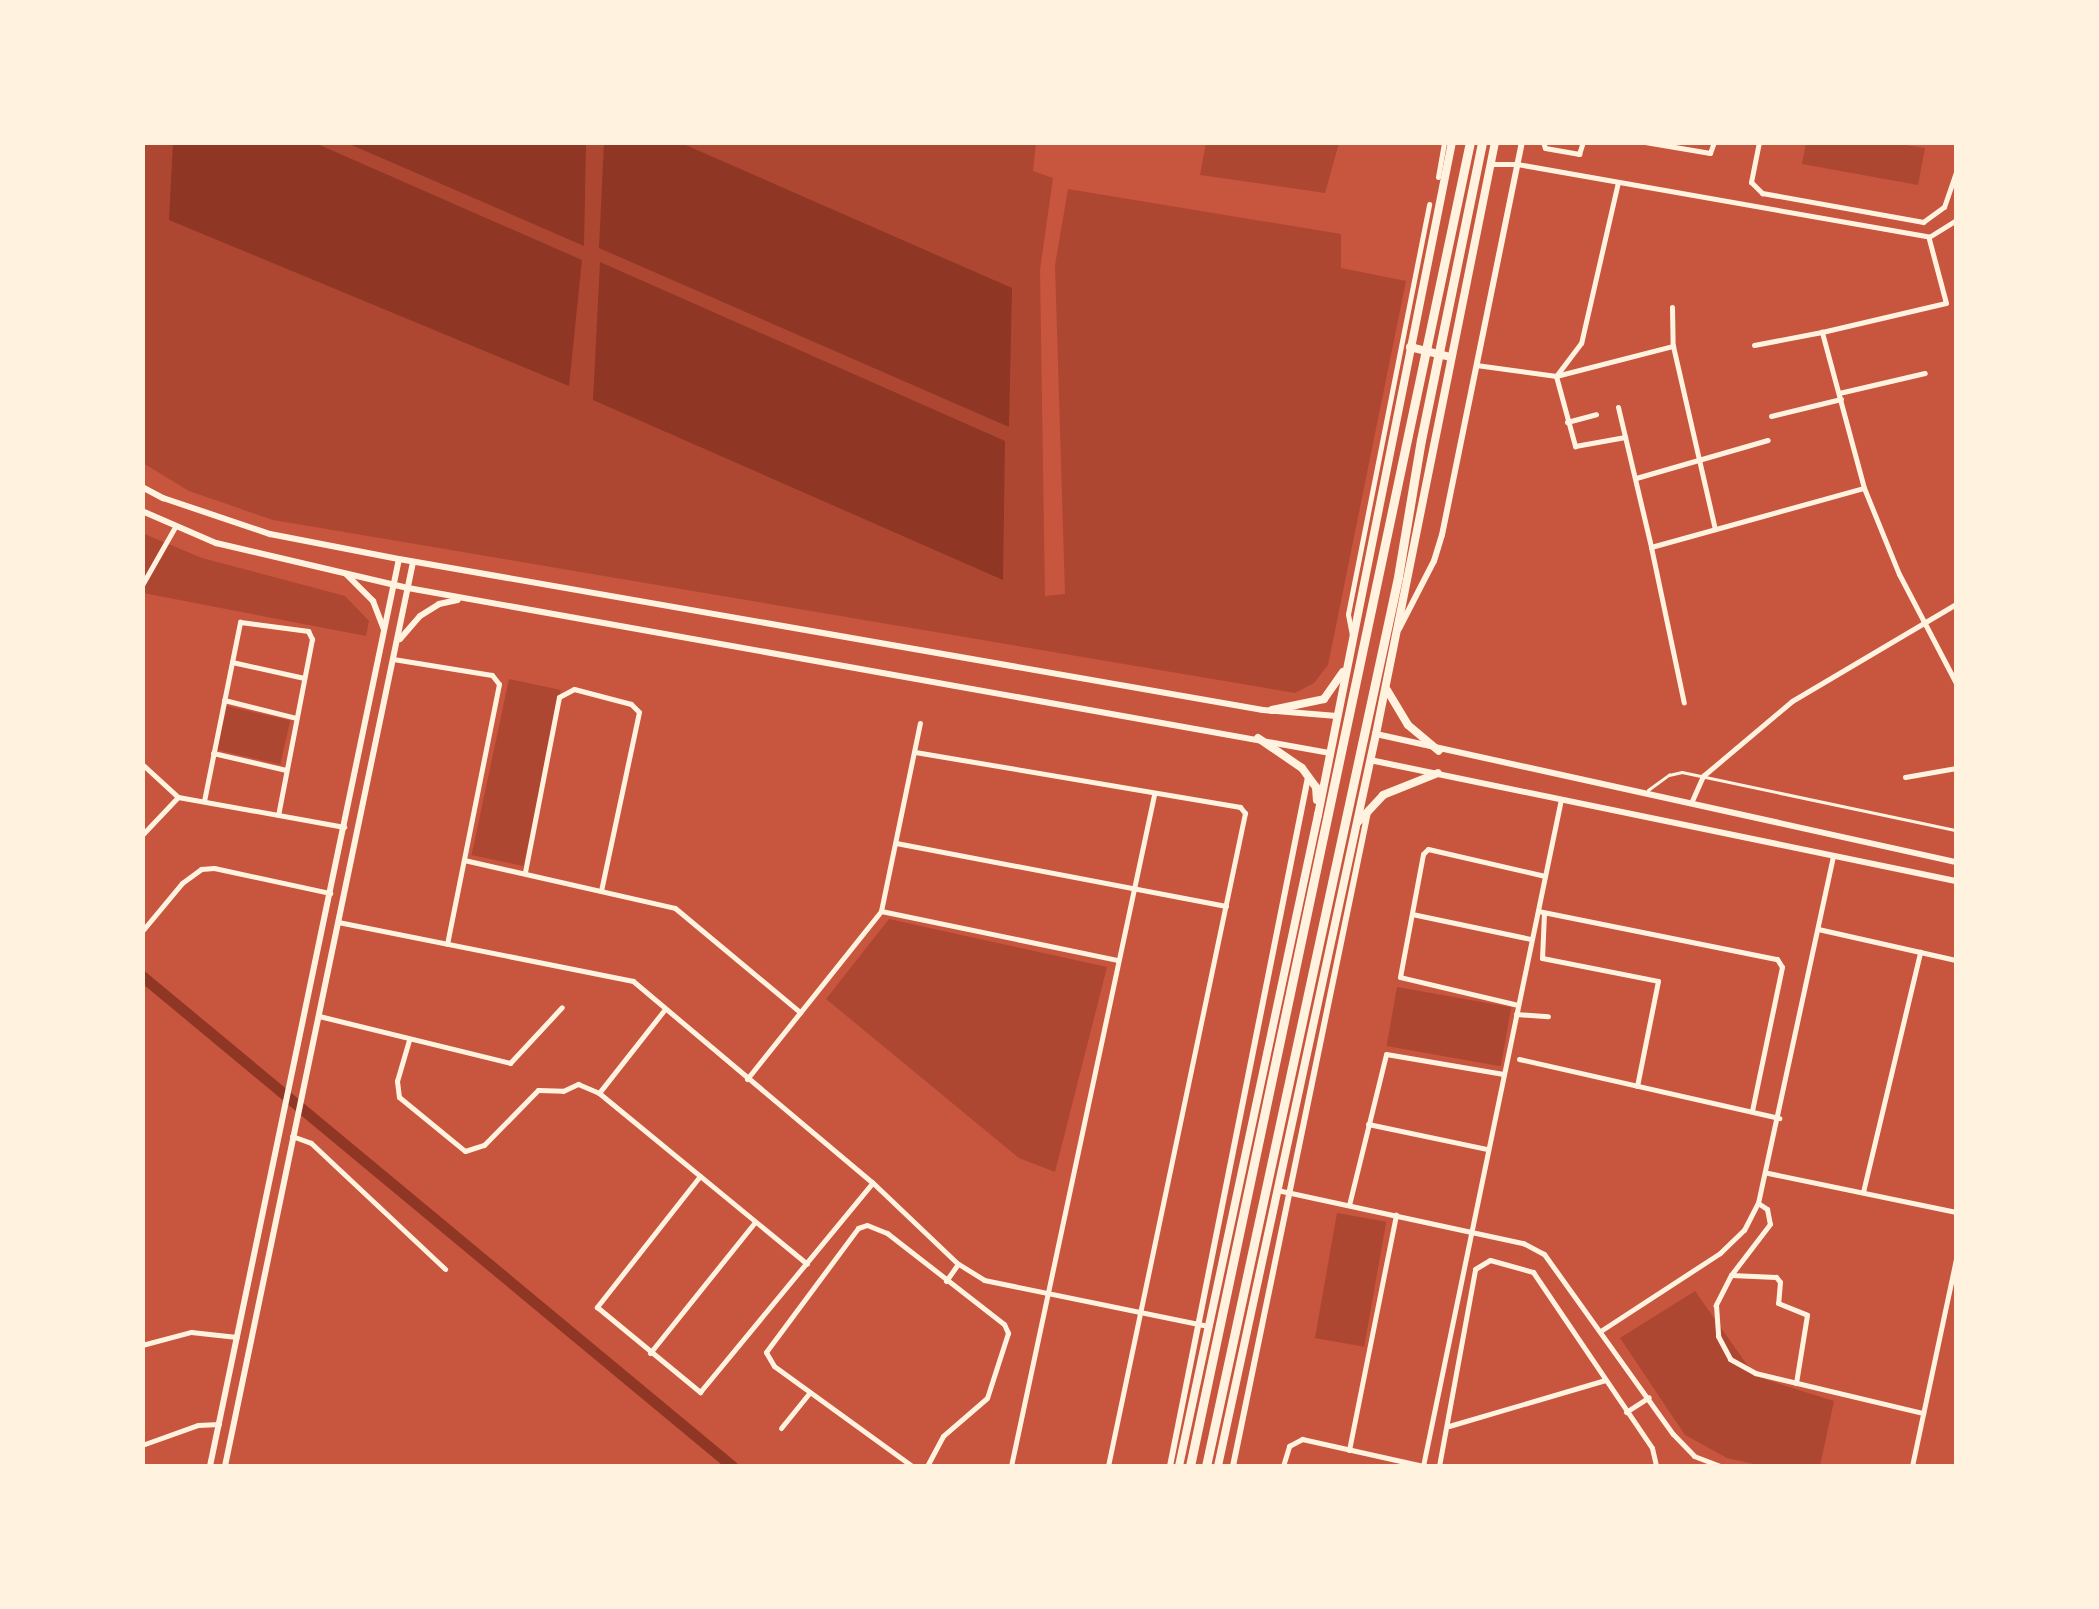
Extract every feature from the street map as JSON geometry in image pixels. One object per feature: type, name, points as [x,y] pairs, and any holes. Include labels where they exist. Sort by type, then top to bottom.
[{"type":"main road","points":[[1179,1466],[1318,815],[1448,142]]},
{"type":"main road","points":[[1190,1466],[1470,142]]},
{"type":"main road","points":[[1206,1466],[1398,578],[1421,440],[1482,142]]},
{"type":"main road","points":[[1218,1466],[1376,734],[1495,142]]},
{"type":"main road","points":[[1410,347],[1450,357]]},
{"type":"main road","points":[[1272,710],[1324,699],[1348,664]]},
{"type":"main road","points":[[1386,685],[1396,712],[1439,750]]},
{"type":"main road","points":[[1258,738],[1308,776],[1316,787],[1318,815]]},
{"type":"main road","points":[[1356,824],[1370,806],[1404,783],[1438,773]]},
{"type":"main road","points":[[1274,1022],[1312,1028]]},
{"type":"main road","points":[[1190,1414],[1228,1422]]},
{"type":"street","points":[[1438,177],[1448,142]]},
{"type":"street","points":[[1394,639],[1434,561],[1522,142]]},
{"type":"street","points":[[1542,142],[1545,148],[1579,154],[1583,142]]},
{"type":"street","points":[[1646,142],[1710,153],[1714,142]]},
{"type":"street","points":[[1759,142],[1751,182],[1762,193],[1923,222],[1944,207],[1956,172]]},
{"type":"street","points":[[1490,164],[1518,164],[1929,238],[1956,220]]},
{"type":"street","points":[[1556,376],[1581,343],[1618,182]]},
{"type":"street","points":[[1353,638],[1348,614],[1429,204]]},
{"type":"street","points":[[1754,345],[1946,303],[1929,238]]},
{"type":"street","points":[[1672,307],[1673,346],[1716,530]]},
{"type":"street","points":[[1822,332],[1864,488],[1900,574],[1956,684]]},
{"type":"street","points":[[1476,365],[1556,376],[1673,346]]},
{"type":"street","points":[[1771,416],[1925,372]]},
{"type":"street","points":[[1556,376],[1571,441],[1581,448],[1625,437]]},
{"type":"street","points":[[1618,407],[1684,704]]},
{"type":"street","points":[[1567,422],[1596,414]]},
{"type":"street","points":[[1636,478],[1768,440]]},
{"type":"street","points":[[142,487],[162,498],[270,534],[413,562],[1272,710],[1337,716]]},
{"type":"street","points":[[1652,547],[1864,488]]},
{"type":"street","points":[[142,511],[216,543],[408,588],[1330,753]]},
{"type":"street","points":[[142,585],[175,527]]},
{"type":"street","points":[[210,1466],[400,559]]},
{"type":"street","points":[[225,1466],[413,562]]},
{"type":"street","points":[[346,574],[373,601],[384,630]]},
{"type":"street","points":[[397,642],[439,604],[464,598]]},
{"type":"street","points":[[1690,803],[1703,776],[1792,701],[1927,625],[1956,604]]},
{"type":"street","points":[[204,801],[240,622],[308,631],[312,639],[278,815]]},
{"type":"street","points":[[393,659],[492,675],[498,684],[447,944]]},
{"type":"street","points":[[232,662],[304,678]]},
{"type":"street","points":[[525,872],[559,696],[574,689],[630,704],[640,712],[601,891]]},
{"type":"street","points":[[224,700],[296,718]]},
{"type":"street","points":[[747,1079],[882,911],[920,723]]},
{"type":"street","points":[[1376,734],[1956,862]]},
{"type":"street","points":[[914,752],[1240,807],[1245,813],[1108,1466]]},
{"type":"street","points":[[214,754],[286,770]]},
{"type":"street","points":[[1370,760],[1956,881]]},
{"type":"street","points":[[142,764],[178,796],[344,827]]},
{"type":"street","points":[[1905,777],[1956,768]]},
{"type":"street","points":[[1170,1466],[1308,776]]},
{"type":"street","points":[[1011,1466],[1154,795]]},
{"type":"street","points":[[142,835],[178,796]]},
{"type":"street","points":[[1561,798],[1545,876],[1542,958],[1658,980],[1637,1086]]},
{"type":"street","points":[[1233,1466],[1370,806]]},
{"type":"street","points":[[142,816],[152,824]]},
{"type":"street","points":[[896,843],[1134,892],[1226,906]]},
{"type":"street","points":[[1518,1005],[1400,977],[1423,854],[1428,850],[1545,876]]},
{"type":"street","points":[[1602,1330],[1720,1252],[1744,1230],[1758,1203],[1768,1172],[1833,856]]},
{"type":"street","points":[[464,860],[675,908],[800,1012]]},
{"type":"street","points":[[143,930],[182,882],[200,870],[214,868],[330,893]]},
{"type":"street","points":[[882,911],[1119,960]]},
{"type":"street","points":[[1283,1466],[1294,1440],[1423,1466],[1516,1014],[1541,912]]},
{"type":"street","points":[[1541,912],[1778,959],[1782,968],[1752,1111]]},
{"type":"street","points":[[1412,914],[1532,940]]},
{"type":"street","points":[[338,922],[616,975],[633,982],[872,1182],[958,1264],[984,1280],[1209,1326]]},
{"type":"street","points":[[1818,929],[1956,960]]},
{"type":"street","points":[[1863,1192],[1920,952]]},
{"type":"street","points":[[319,1016],[510,1063],[562,1007]]},
{"type":"street","points":[[599,1092],[665,1009]]},
{"type":"street","points":[[1516,1014],[1548,1016]]},
{"type":"street","points":[[409,1040],[397,1080],[399,1097],[465,1151],[476,1152],[538,1090],[563,1091],[578,1084],[599,1092],[807,1264]]},
{"type":"street","points":[[1349,1205],[1386,1054],[1504,1074]]},
{"type":"street","points":[[1519,1059],[1779,1118]]},
{"type":"street","points":[[1368,1124],[1488,1150]]},
{"type":"street","points":[[293,1132],[311,1144],[445,1269]]},
{"type":"street","points":[[1768,1172],[1956,1212]]},
{"type":"street","points":[[700,1176],[597,1307],[700,1392],[872,1182]]},
{"type":"street","points":[[1277,1190],[1524,1243],[1544,1254],[1673,1434],[1694,1456],[1720,1466]]},
{"type":"street","points":[[1758,1203],[1768,1209],[1770,1224],[1731,1275],[1716,1305],[1718,1336],[1730,1359],[1756,1373],[1923,1414]]},
{"type":"street","points":[[1349,1450],[1396,1215]]},
{"type":"street","points":[[650,1353],[755,1222]]},
{"type":"street","points":[[912,1466],[774,1366],[766,1352],[858,1228],[867,1225],[887,1233],[1008,1333],[987,1398],[943,1436],[927,1466]]},
{"type":"street","points":[[1912,1466],[1956,1259]]},
{"type":"street","points":[[1439,1466],[1450,1426],[1475,1270],[1490,1260],[1534,1272],[1652,1448],[1656,1466]]},
{"type":"street","points":[[946,1281],[958,1264]]},
{"type":"street","points":[[1731,1275],[1776,1276],[1780,1282],[1778,1303],[1808,1314],[1796,1383]]},
{"type":"street","points":[[142,1345],[191,1332],[236,1337]]},
{"type":"street","points":[[1450,1426],[1604,1380]]},
{"type":"street","points":[[781,1428],[810,1392]]},
{"type":"street","points":[[1626,1412],[1649,1397]]},
{"type":"street","points":[[142,1446],[198,1425],[218,1424]]},
{"type":"lane","points":[[1644,794],[1669,775],[1703,776],[1956,830]]},
{"type":"shaded area","points":[[142,143],[1036,143],[1033,171],[1053,178],[1040,270],[1045,596],[1065,594],[1055,265],[1068,189],[1341,234],[1341,268],[1406,281],[1328,665],[1314,683],[1295,693],[273,520],[189,491],[143,463]]},
{"type":"shaded area","points":[[173,143],[315,143],[582,260],[569,386],[169,220]]},
{"type":"shaded area","points":[[347,143],[586,143],[584,246]]},
{"type":"shaded area","points":[[604,143],[681,143],[1012,288],[1009,427],[599,248]]},
{"type":"shaded area","points":[[1206,143],[1339,143],[1325,193],[1200,175]]},
{"type":"shaded area","points":[[1806,143],[1892,143],[1925,148],[1918,185],[1802,164]]},
{"type":"shaded area","points":[[600,262],[1005,441],[1003,580],[593,400]]},
{"type":"shaded area","points":[[142,533],[202,558],[345,596],[369,621],[366,636],[143,593]]},
{"type":"shaded area","points":[[509,679],[561,690],[523,866],[472,855]]},
{"type":"shaded area","points":[[227,706],[290,721],[280,764],[217,750]]},
{"type":"shaded area","points":[[889,919],[1107,967],[1055,1172],[1019,1158],[826,999]]},
{"type":"shaded area","points":[[1397,987],[1511,1007],[1501,1066],[1387,1046]]},
{"type":"shaded area","points":[[1337,1213],[1386,1222],[1364,1347],[1315,1338]]},
{"type":"shaded area","points":[[1695,1291],[1750,1369],[1767,1380],[1834,1401],[1820,1466],[1763,1466],[1727,1458],[1685,1435],[1620,1338]]},
{"type":"waterway","points":[[142,976],[732,1466]]}]
